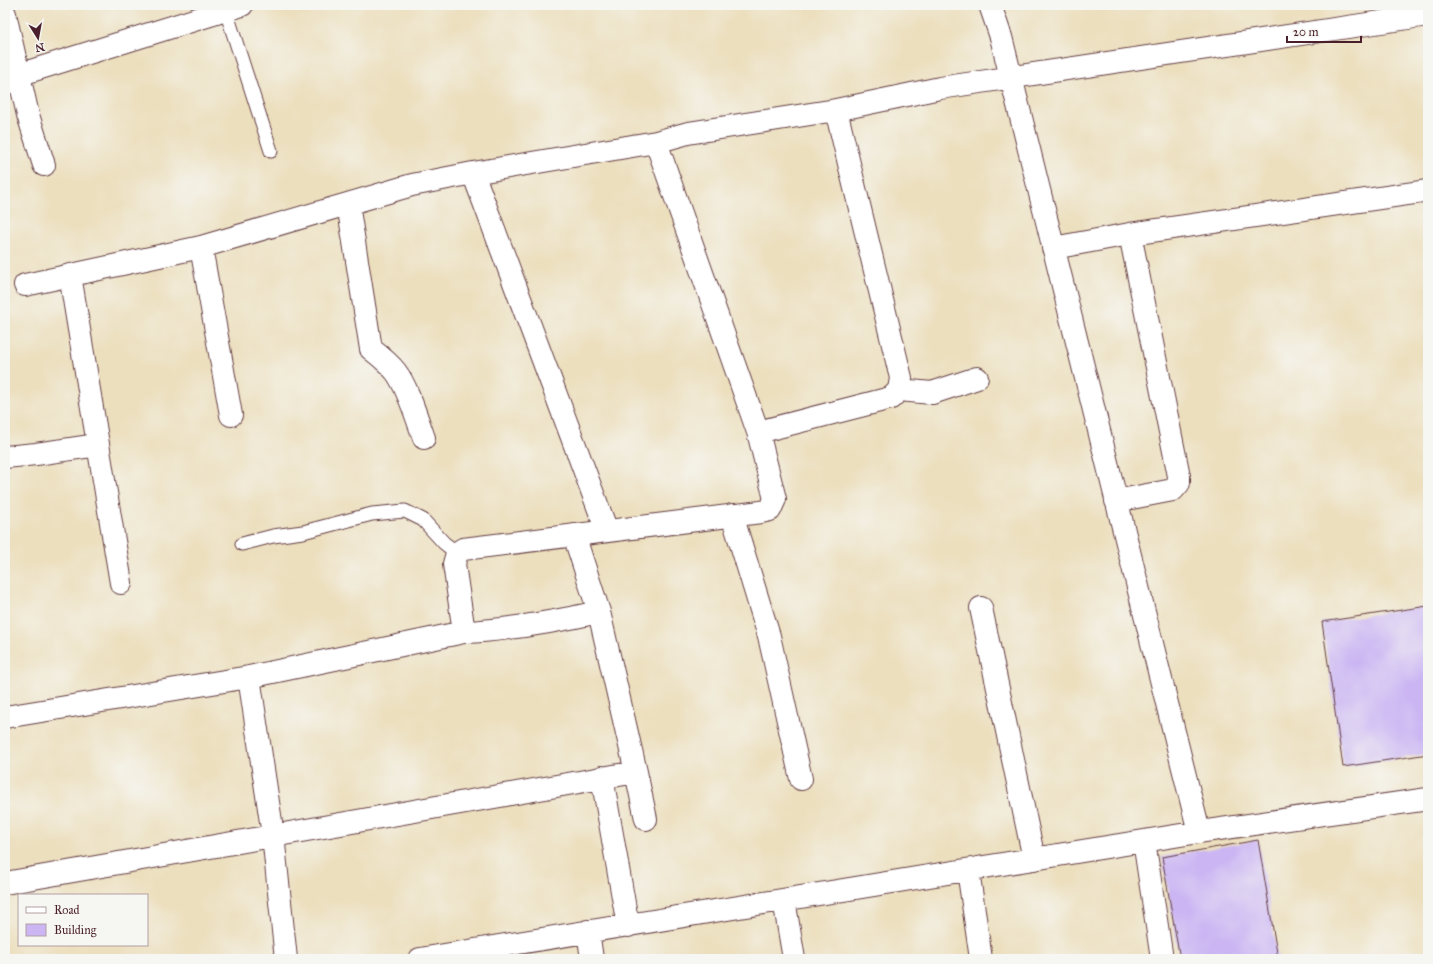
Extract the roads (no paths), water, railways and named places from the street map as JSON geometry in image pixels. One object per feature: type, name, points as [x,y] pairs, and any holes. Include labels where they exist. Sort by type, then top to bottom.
[{"type":"street","points":[[990,5],[1001,37],[1199,832]]},
{"type":"street","points":[[12,76],[234,8]]},
{"type":"street","points":[[5,14],[12,76],[34,130],[44,165]]},
{"type":"street","points":[[25,285],[201,247],[412,185],[473,173],[656,142],[688,133],[836,110],[940,88],[1428,15]]},
{"type":"street","points":[[758,432],[891,398],[899,390],[901,378],[836,110]]},
{"type":"street","points":[[464,632],[454,564],[457,553],[463,549],[770,510],[775,499],[758,432],[656,142]]},
{"type":"street","points":[[473,173],[607,531]]},
{"type":"street","points":[[1053,248],[1130,234],[1428,191]]},
{"type":"street","points":[[348,204],[371,349],[386,360],[397,373],[424,438]]},
{"type":"street","points":[[1116,501],[1173,490],[1179,483],[1179,476],[1130,234]]},
{"type":"street","points":[[201,247],[231,415]]},
{"type":"street","points":[[70,275],[121,583]]},
{"type":"street","points":[[899,390],[932,393],[977,378]]},
{"type":"street","points":[[5,457],[36,454],[98,444]]},
{"type":"street","points":[[732,515],[769,636],[801,779]]},
{"type":"street","points":[[574,536],[599,612],[646,820]]},
{"type":"street","points":[[982,608],[1034,859]]},
{"type":"street","points":[[5,717],[249,677],[464,632],[493,631],[535,625],[599,612]]},
{"type":"street","points":[[249,677],[273,836],[286,959]]},
{"type":"street","points":[[5,883],[636,772]]},
{"type":"street","points":[[602,777],[628,926]]},
{"type":"street","points":[[420,959],[1199,832],[1428,799]]},
{"type":"street","points":[[1144,841],[1162,959]]},
{"type":"street","points":[[968,870],[981,959]]},
{"type":"street","points":[[784,900],[794,959]]},
{"type":"street","points":[[588,931],[592,959]]},
{"type":"lane","points":[[234,8],[271,151]]},
{"type":"lane","points":[[242,544],[274,536],[303,532],[372,514],[405,511],[423,520],[444,543],[457,553]]}]
